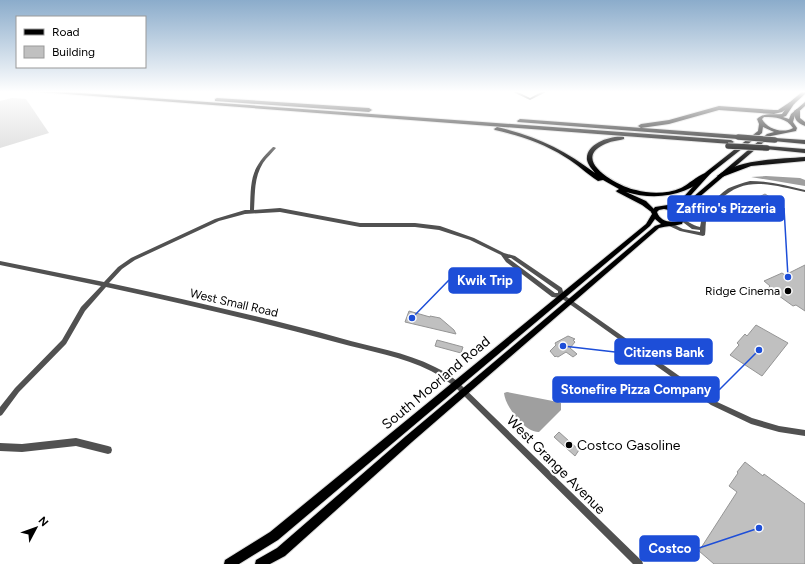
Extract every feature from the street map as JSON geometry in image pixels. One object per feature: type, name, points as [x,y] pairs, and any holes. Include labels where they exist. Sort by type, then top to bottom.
[{"type":"highway","points":[[390,117],[805,149]]},
{"type":"highway","points":[[467,117],[805,142]]},
{"type":"highway","points":[[560,124],[640,126],[669,122],[686,117]]},
{"type":"highway","points":[[796,117],[805,126]]},
{"type":"highway","points":[[413,119],[504,131],[537,140],[566,155],[608,185],[644,203],[654,213]]},
{"type":"highway","points":[[791,122],[805,126]]},
{"type":"highway","points":[[708,173],[676,192],[665,194],[640,193],[626,189],[604,178],[592,165],[590,154],[593,148],[599,144],[616,139],[730,144]]},
{"type":"highway","points":[[720,176],[750,164],[805,159]]},
{"type":"main road","points":[[667,224],[660,221],[654,213],[657,208],[675,206],[681,203],[708,173],[760,132],[762,124],[760,122],[761,118],[765,117]]},
{"type":"main road","points":[[682,218],[682,212],[688,204],[768,135],[794,130],[795,128],[791,122],[777,117]]},
{"type":"main road","points":[[791,122],[792,117]]},
{"type":"main road","points":[[762,124],[769,129],[780,132]]},
{"type":"main road","points":[[665,207],[674,210],[682,218]]},
{"type":"main road","name":"South Moorland Road","points":[[229,564],[274,536],[648,225],[654,213]]},
{"type":"main road","name":"South Moorland Road","points":[[260,564],[281,552],[409,439],[465,393],[657,227],[667,224],[676,224],[682,218]]},
{"type":"street","points":[[252,211],[254,174],[259,163],[274,148]]},
{"type":"street","points":[[703,231],[703,217],[708,209],[728,191],[736,186],[758,184],[805,191]]},
{"type":"street","points":[[0,413],[17,390],[64,342],[83,309],[120,268],[133,259],[222,219],[266,209],[289,211],[360,225],[406,224],[433,227],[476,240],[502,254],[508,261],[554,295],[562,296],[713,403],[751,421],[779,429],[805,433]]},
{"type":"street","points":[[682,218],[694,228],[703,231]]},
{"type":"street","points":[[667,224],[682,230],[703,231]]},
{"type":"street","name":"West Small Road","points":[[0,263],[216,310],[339,340],[430,366],[456,384]]},
{"type":"street","name":"West Grange Avenue","points":[[456,384],[639,564]]},
{"type":"street","points":[[0,446],[22,448],[76,442],[108,450]]},
{"type":"shaded area","points":[[0,117],[38,117],[49,133],[0,148]]},
{"type":"shaded area","points":[[766,176],[800,178],[805,180],[805,186],[751,177]]},
{"type":"shaded area","points":[[507,392],[561,403],[561,410],[539,432],[534,431],[522,424],[512,411],[505,398],[504,393]]},
{"type":"building","points":[[765,194],[779,203],[772,205],[759,197]]},
{"type":"building","name":"Ridge Cinema","points":[[805,265],[805,311],[796,305],[793,306],[768,288],[770,286],[764,281],[782,273],[785,275]]},
{"type":"building","points":[[409,311],[430,317],[440,318],[454,330],[456,334],[405,322]]},
{"type":"building","points":[[756,325],[788,343],[762,376],[730,355],[739,345],[737,343],[745,334],[747,336]]},
{"type":"building","points":[[568,336],[575,339],[573,340],[575,342],[570,348],[577,354],[573,357],[566,352],[558,357],[555,357],[550,351],[556,345],[555,343]]},
{"type":"building","points":[[437,340],[463,347],[461,353],[435,346]]},
{"type":"building","name":"Costco Gasoline","points":[[559,432],[579,450],[575,456],[554,437]]},
{"type":"building","points":[[745,462],[805,504],[805,564],[714,564],[699,551],[737,492],[729,486]]},
{"type":"place","name":"Zaffiro's Pizzeria","points":[[788,277]]},
{"type":"place","name":"Ridge Cinema","points":[[788,291]]},
{"type":"place","name":"Kwik Trip","points":[[412,318]]},
{"type":"place","name":"Citizens Bank","points":[[563,346]]},
{"type":"place","name":"Stonefire Pizza Company","points":[[759,350]]},
{"type":"place","name":"Costco Gasoline","points":[[569,445]]},
{"type":"place","name":"Costco","points":[[759,528]]}]
